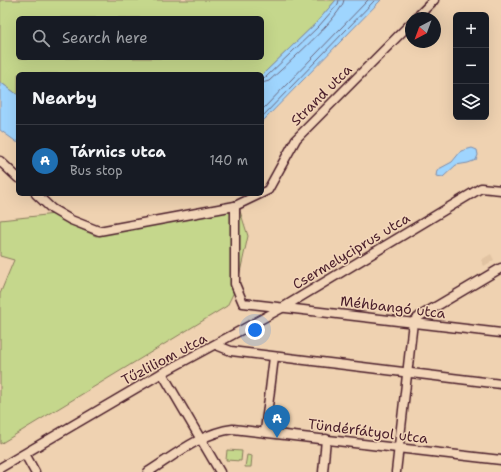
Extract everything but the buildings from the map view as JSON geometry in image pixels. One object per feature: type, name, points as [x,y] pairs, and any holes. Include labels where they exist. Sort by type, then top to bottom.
[{"type":"street","points":[[422,12],[434,0]]},
{"type":"street","name":"Strand utca","points":[[264,192],[268,190],[296,139],[405,29]]},
{"type":"street","points":[[0,161],[16,176]]},
{"type":"street","name":"Csermelyciprus utca","points":[[216,345],[282,308],[481,188],[501,190]]},
{"type":"street","name":"Strand utca","points":[[38,196],[58,213],[77,223],[99,231],[235,206],[257,196]]},
{"type":"street","name":"Méhbangó utca","points":[[235,206],[235,284],[243,303],[501,333]]},
{"type":"street","points":[[396,472],[406,372],[413,322],[420,316],[501,268]]},
{"type":"street","name":"Tűzliliom utca","points":[[0,468],[162,373],[216,345],[231,351],[274,357],[501,384]]},
{"type":"street","points":[[265,431],[274,357]]},
{"type":"street","points":[[162,373],[220,472]]},
{"type":"street","name":"Tündérfátyol utca","points":[[148,472],[201,439],[217,431],[234,429],[265,431],[501,460]]},
{"type":"street","points":[[323,472],[326,439]]},
{"type":"street","points":[[25,454],[35,472]]},
{"type":"shaded area","points":[[491,254],[494,260],[484,266],[481,260]]},
{"type":"green space","points":[[0,0],[336,0],[316,23],[264,73],[16,72],[16,94],[0,82]]},
{"type":"green space","points":[[239,208],[248,236],[237,286],[227,306],[0,444],[0,294],[14,260],[0,256],[0,220],[55,214],[67,223],[96,236]]},
{"type":"green space","points":[[227,450],[242,451],[241,461],[226,460]]},
{"type":"green space","points":[[247,455],[252,456],[251,467],[245,467]]},
{"type":"water","points":[[336,0],[381,0],[264,120],[264,73],[316,23]]},
{"type":"water","points":[[0,82],[16,94],[16,142],[0,130]]},
{"type":"water","points":[[472,148],[477,150],[478,155],[476,160],[456,165],[443,177],[436,176],[437,170],[452,162],[461,151]]},
{"type":"place","name":"Tárnics utca","points":[[277,438]]}]
